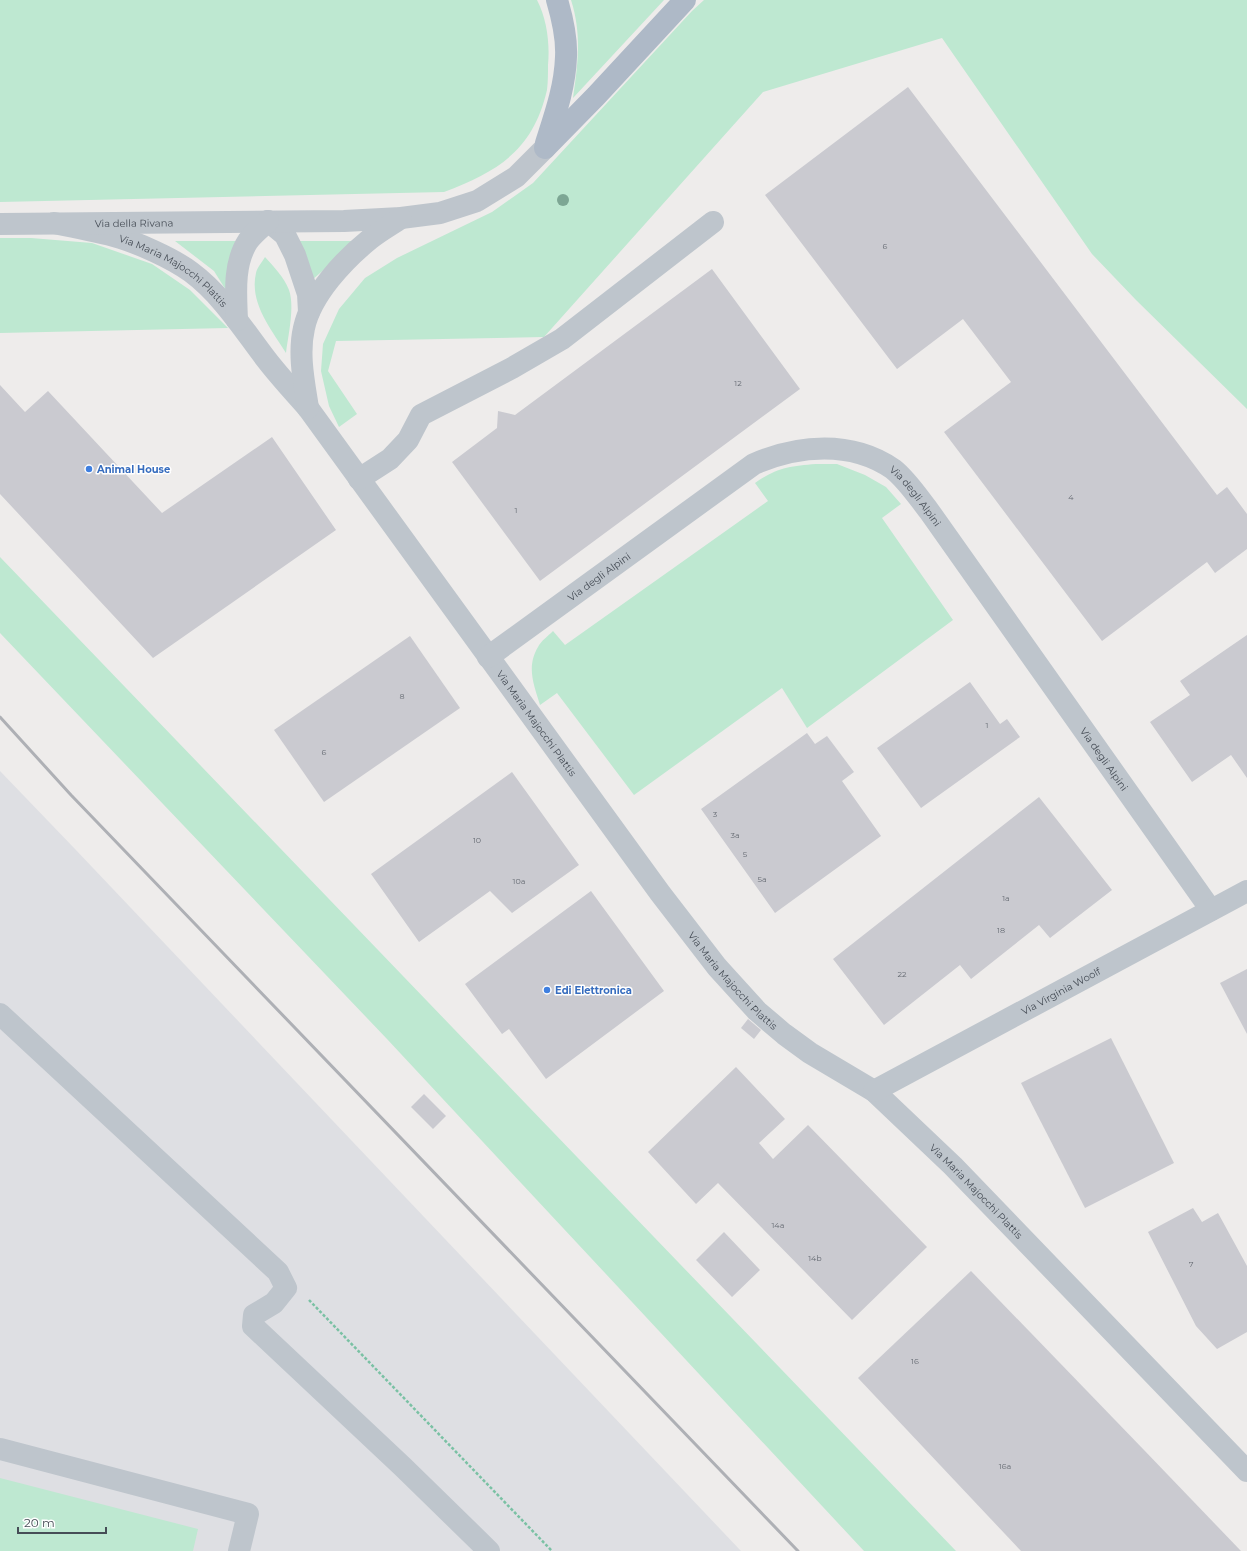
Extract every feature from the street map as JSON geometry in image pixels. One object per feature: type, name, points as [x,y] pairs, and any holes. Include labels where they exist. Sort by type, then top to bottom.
[{"type":"main road","points":[[544,148],[560,99],[566,56],[562,17],[557,0]]},
{"type":"main road","points":[[544,148],[596,96],[685,0]]},
{"type":"street","name":"Via della Rivana","points":[[0,224],[344,221],[401,218],[440,213],[476,201],[516,177],[544,148]]},
{"type":"street","name":"Via Maria Majocchi Plattis","points":[[308,408],[303,376],[302,356],[303,329],[309,312],[319,294],[344,264],[371,238],[401,218]]},
{"type":"street","name":"Via Maria Majocchi Plattis","points":[[237,320],[236,284],[239,260],[249,241],[268,221],[285,235],[295,255],[308,294],[309,312]]},
{"type":"street","points":[[359,479],[390,459],[408,440],[421,415],[512,368],[562,339],[713,222]]},
{"type":"street","name":"Via Maria Majocchi Plattis","points":[[54,223],[115,236],[168,258],[190,272],[212,291],[308,408],[660,893],[735,988],[757,1011],[784,1034],[810,1053],[874,1091],[953,1166],[1247,1471]]},
{"type":"street","name":"Via degli Alpini","points":[[488,656],[754,464],[785,452],[812,448],[838,449],[880,461],[894,470],[907,483],[929,511],[1211,910]]},
{"type":"street","name":"Via Virginia Woolf","points":[[874,1091],[1247,891]]},
{"type":"street","points":[[0,1014],[278,1272],[286,1288],[274,1303],[254,1315],[253,1326],[489,1551]]},
{"type":"street","points":[[0,1449],[248,1514],[239,1551]]},
{"type":"path","points":[[278,1272],[310,1300],[552,1551]]},
{"type":"shaded area","points":[[0,771],[75,849],[741,1551],[0,1551]]},
{"type":"green space","points":[[0,0],[537,0],[543,15],[548,40],[549,57],[547,90],[541,111],[533,128],[523,143],[511,156],[481,176],[444,192],[0,202]]},
{"type":"green space","points":[[571,0],[664,0],[573,98],[578,37],[577,25]]},
{"type":"green space","points":[[704,0],[1247,0],[1247,409],[1136,300],[1092,254],[942,38],[763,92],[544,337],[336,341],[328,371],[357,414],[339,427],[329,406],[321,371],[323,344],[339,309],[365,278],[397,258],[492,212],[533,183],[692,11]]},
{"type":"green space","points":[[0,238],[31,238],[92,243],[152,264],[190,290],[228,328],[0,333]]},
{"type":"green space","points":[[175,241],[236,241],[229,295],[214,271]]},
{"type":"green space","points":[[295,241],[357,241],[312,280]]},
{"type":"green space","points":[[265,257],[284,281],[291,297],[290,322],[286,353],[268,325],[258,305],[255,284],[256,273]]},
{"type":"green space","points":[[837,464],[865,475],[886,487],[901,504],[882,518],[953,620],[807,728],[782,688],[634,795],[557,693],[540,705],[532,676],[532,662],[534,654],[538,647],[553,631],[565,645],[768,501],[755,483],[777,471],[798,466]]},
{"type":"green space","points":[[0,557],[956,1551],[864,1551],[387,1039],[0,633]]},
{"type":"green space","points":[[0,1478],[198,1529],[193,1551],[0,1551]]},
{"type":"building","points":[[908,87],[1217,495],[1227,487],[1247,514],[1247,549],[1215,573],[1207,562],[1102,641],[944,432],[1011,382],[963,319],[897,369],[765,195]]},
{"type":"building","points":[[712,269],[800,389],[540,581],[452,462],[497,428],[498,411],[515,415]]},
{"type":"building","points":[[0,385],[25,412],[48,391],[162,513],[272,437],[336,530],[153,658],[0,494]]},
{"type":"building","points":[[1247,635],[1247,778],[1231,755],[1192,782],[1150,722],[1190,695],[1180,681]]},
{"type":"building","points":[[410,636],[460,708],[324,802],[274,730]]},
{"type":"building","points":[[970,682],[1000,724],[1007,719],[1020,737],[921,808],[877,748]]},
{"type":"building","points":[[807,733],[815,744],[827,736],[854,772],[842,781],[881,836],[775,913],[701,809]]},
{"type":"building","points":[[512,772],[579,865],[512,913],[490,891],[419,942],[371,874]]},
{"type":"building","points":[[1039,797],[1112,890],[1050,938],[1039,925],[971,979],[960,965],[884,1025],[833,959]]},
{"type":"building","points":[[591,891],[664,991],[546,1079],[509,1029],[502,1034],[465,984]]},
{"type":"building","points":[[1247,969],[1247,1034],[1220,983]]},
{"type":"building","points":[[748,1019],[761,1030],[754,1039],[741,1028]]},
{"type":"building","points":[[1111,1038],[1174,1163],[1085,1208],[1021,1083]]},
{"type":"building","points":[[736,1067],[785,1119],[759,1143],[773,1159],[808,1125],[927,1247],[852,1320],[718,1183],[696,1204],[648,1152]]},
{"type":"building","points":[[424,1094],[446,1116],[433,1129],[411,1107]]},
{"type":"building","points":[[1193,1208],[1202,1222],[1218,1213],[1247,1266],[1247,1332],[1217,1349],[1196,1326],[1148,1232]]},
{"type":"building","points":[[724,1232],[760,1270],[732,1297],[696,1260]]},
{"type":"building","points":[[971,1271],[1241,1551],[1021,1551],[858,1378]]},
{"type":"railway","points":[[0,717],[71,795],[798,1551]]},
{"type":"place","name":"Animal House","points":[[89,469]]},
{"type":"place","name":"Edi Elettronica","points":[[547,990]]}]
